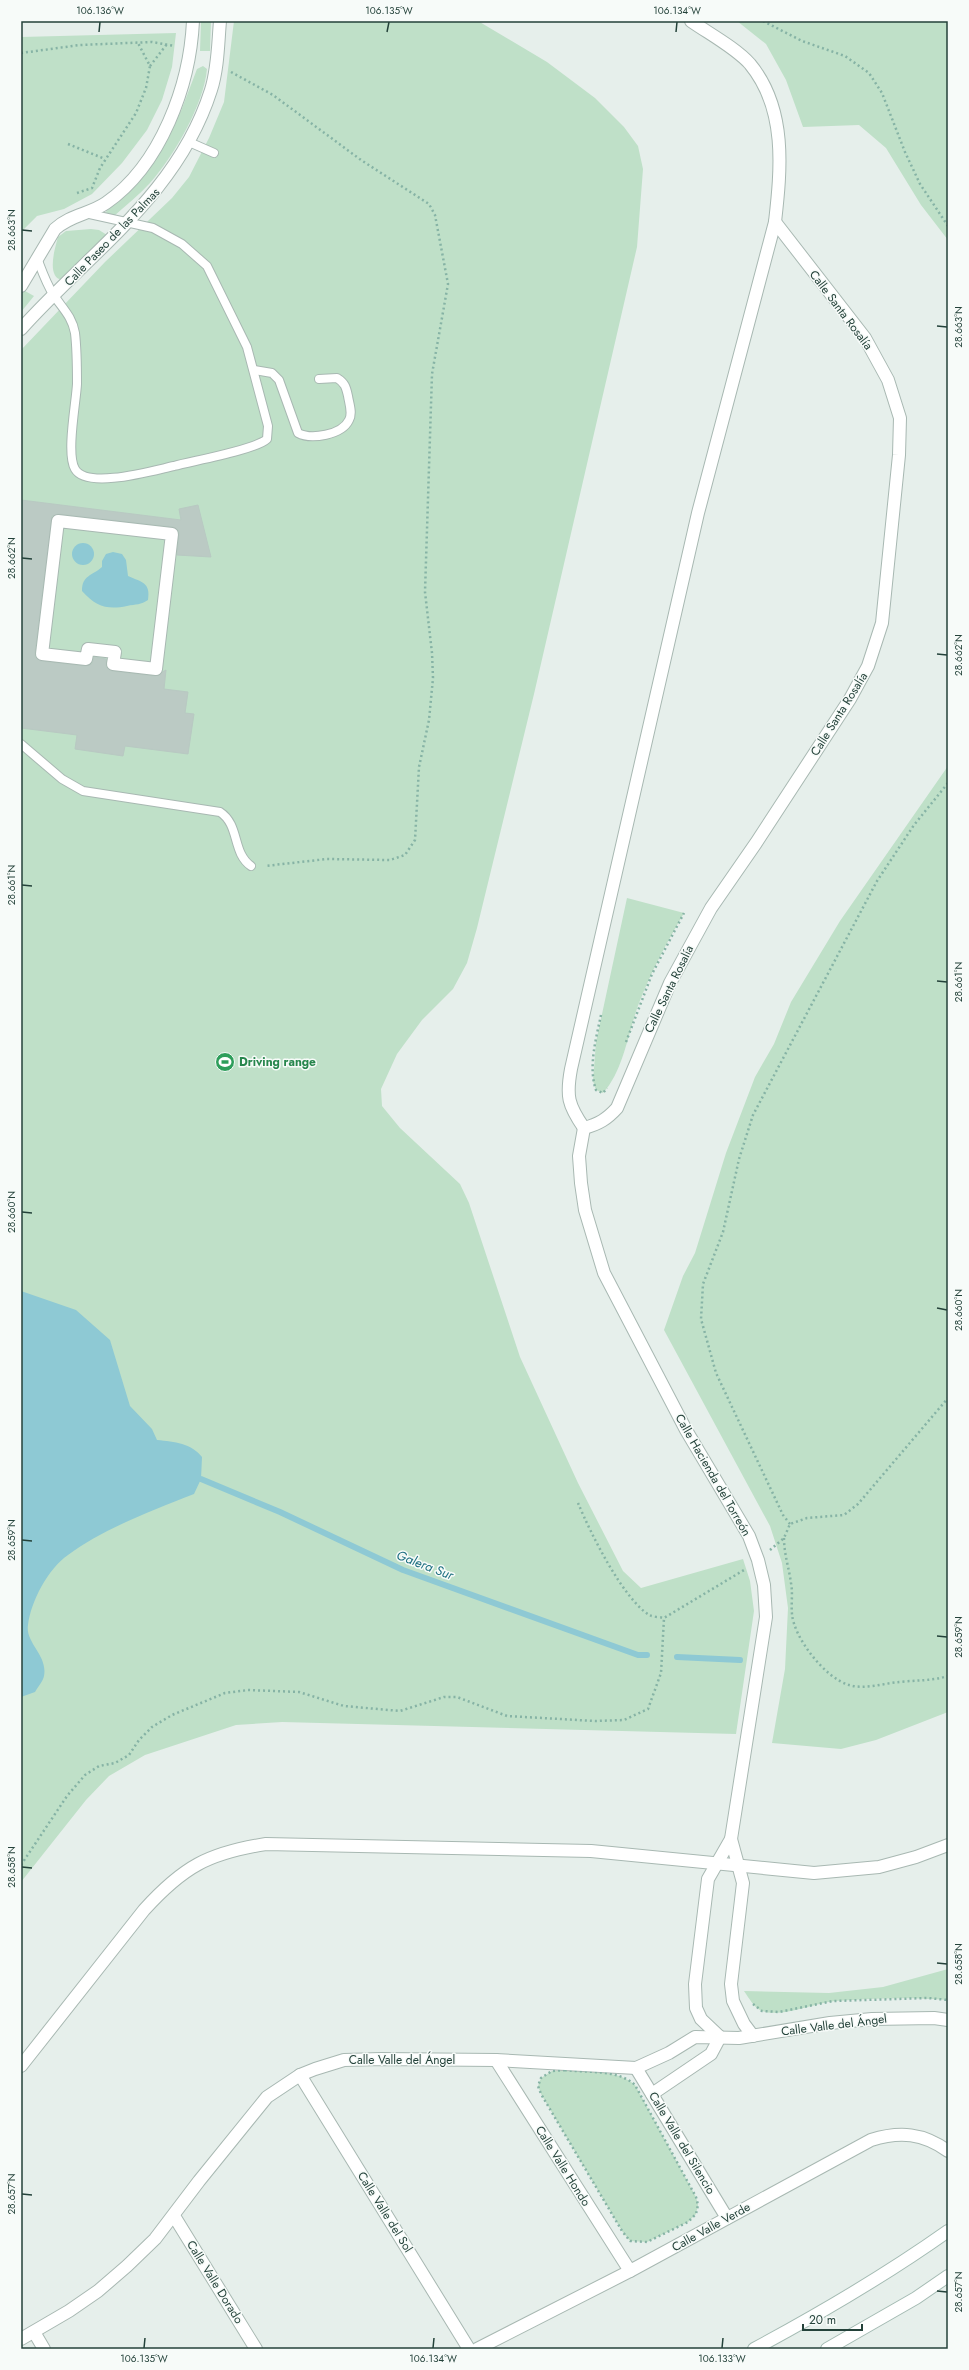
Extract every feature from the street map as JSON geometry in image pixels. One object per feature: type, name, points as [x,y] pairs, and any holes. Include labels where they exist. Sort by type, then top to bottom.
[{"type":"street","points":[[21,286],[55,229],[63,221],[106,203],[115,196],[137,172],[157,144],[180,98],[191,52],[193,21]]},
{"type":"street","name":"Calle Paseo de las Palmas","points":[[21,329],[127,222],[163,183],[189,142],[211,89],[216,65],[220,21]]},
{"type":"street","points":[[584,1128],[573,1112],[568,1100],[571,1069],[698,513],[775,222],[779,183],[779,140],[772,102],[750,64],[691,21]]},
{"type":"street","name":"Calle Santa Rosalía","points":[[584,1128],[597,1124],[608,1118],[617,1108],[670,983],[711,908],[756,843],[850,699],[868,666],[882,623],[899,455],[900,418],[888,380],[865,338],[775,222]]},
{"type":"street","points":[[58,521],[172,534],[156,669],[113,664],[115,652],[88,649],[86,659],[42,654],[58,521]]},
{"type":"street","name":"Calle Hacienda del Torreón","points":[[584,1128],[579,1156],[581,1183],[585,1210],[604,1274],[686,1430],[749,1536],[758,1560],[764,1585],[766,1617],[730,1839],[719,1863],[708,1879],[695,1984],[696,2008],[701,2019],[720,2037]]},
{"type":"street","name":"Calle Hacienda del Torreón","points":[[730,1839],[743,1883],[731,1984],[733,2001],[744,2024],[753,2036]]},
{"type":"street","points":[[21,2066],[162,1890],[183,1872],[204,1859],[235,1849],[266,1844],[591,1851],[814,1873],[848,1871],[894,1863],[948,1844]]},
{"type":"street","name":"Calle Valle del Ángel","points":[[21,2339],[98,2291],[156,2239],[267,2097],[300,2075],[344,2060],[496,2060],[636,2068],[669,2053],[695,2037],[739,2038],[872,2019],[934,2018],[948,2020]]},
{"type":"street","points":[[652,2094],[711,2054],[720,2037]]},
{"type":"street","name":"Calle Valle Hondo","points":[[496,2060],[630,2272]]},
{"type":"street","name":"Calle Valle del Silencio","points":[[636,2068],[727,2218]]},
{"type":"street","name":"Calle Valle del Sol","points":[[300,2075],[469,2349]]},
{"type":"street","name":"Calle Valle Verde","points":[[477,2349],[630,2272],[871,2140],[888,2134],[908,2133],[924,2137],[948,2151]]},
{"type":"street","name":"Calle Valle Dorado","points":[[174,2216],[256,2349]]},
{"type":"street","points":[[754,2349],[808,2320],[901,2264],[948,2231]]},
{"type":"street","points":[[827,2349],[916,2298],[948,2276]]},
{"type":"street","points":[[34,2332],[44,2349]]},
{"type":"lane","points":[[189,142],[214,153]]},
{"type":"lane","points":[[37,258],[43,276],[54,296],[67,310],[75,332],[77,384],[71,446],[75,469],[79,473],[96,478],[122,478],[264,442],[268,432],[254,370],[247,347],[216,281],[196,254],[182,244],[153,228],[84,213]]},
{"type":"lane","points":[[254,370],[272,373],[279,380],[298,433],[304,436],[320,436],[338,430],[346,426],[350,420],[351,413],[345,385],[337,378],[319,379]]},
{"type":"lane","points":[[21,744],[62,780],[83,790],[220,812],[231,822],[242,856],[251,866]]},
{"type":"path","points":[[763,21],[802,41],[845,56],[869,73],[882,93],[905,152],[920,184],[948,226]]},
{"type":"path","points":[[138,43],[150,66]]},
{"type":"path","points":[[76,193],[92,188],[105,159],[123,135],[136,113],[146,88],[150,66],[167,44]]},
{"type":"path","points":[[68,144],[105,159]]},
{"type":"path","points":[[790,1524],[783,1515],[716,1373],[701,1319],[703,1284],[723,1232],[739,1159],[753,1115],[877,882],[918,820],[948,783]]},
{"type":"path","points":[[625,1046],[652,974],[684,913]]},
{"type":"path","points":[[602,1012],[596,1042],[593,1082],[596,1090],[603,1093],[610,1086]]},
{"type":"path","points":[[948,1398],[858,1504],[844,1515],[806,1518],[790,1524],[784,1538],[784,1552],[791,1583],[792,1614],[795,1628],[823,1667],[837,1680],[850,1686],[863,1687],[935,1680],[948,1676]]},
{"type":"path","points":[[578,1504],[612,1568],[629,1596],[650,1616],[664,1618],[758,1560],[784,1538]]},
{"type":"path","points":[[21,1865],[67,1796],[85,1775],[99,1766],[114,1763],[129,1755],[139,1740],[152,1726],[172,1715],[211,1698],[225,1693],[248,1690],[299,1692],[344,1706],[400,1711],[444,1697],[457,1697],[507,1716],[595,1721],[624,1720],[648,1709],[653,1697],[661,1673],[664,1618]]},
{"type":"path","points":[[731,1984],[744,1991],[752,2004],[762,2011],[778,2012],[833,2001],[928,1998],[948,2000]]},
{"type":"path","points":[[565,2070],[626,2077],[635,2085],[696,2197],[698,2205],[696,2214],[688,2222],[648,2242],[630,2241],[622,2231],[541,2094],[538,2086],[541,2078],[552,2071],[565,2070]]},
{"type":"green space","points":[[201,21],[211,21],[210,51],[200,51]]},
{"type":"green space","points":[[234,21],[478,21],[547,62],[595,98],[624,127],[638,146],[643,169],[637,247],[534,694],[477,928],[467,963],[453,989],[422,1020],[397,1054],[381,1089],[382,1106],[400,1128],[460,1184],[469,1203],[520,1357],[578,1483],[623,1571],[641,1588],[743,1559],[750,1581],[754,1611],[736,1734],[282,1722],[236,1725],[145,1755],[109,1776],[86,1800],[21,1882],[21,350],[105,262],[172,198],[189,177],[209,138],[224,102]]},
{"type":"green space","points":[[737,21],[948,21],[948,240],[921,205],[886,148],[859,125],[803,127],[786,80],[766,44]]},
{"type":"green space","points":[[176,33],[172,67],[162,100],[147,130],[122,163],[92,194],[64,209],[37,216],[23,230],[21,245],[21,37]]},
{"type":"green space","points":[[203,66],[207,69],[205,83],[200,98],[186,129],[169,159],[150,183],[114,216],[105,213],[158,152],[181,111],[197,69]]},
{"type":"green space","points":[[91,229],[99,230],[107,235],[62,280],[57,278],[54,274],[53,262],[58,237],[66,231]]},
{"type":"green space","points":[[25,291],[34,296],[21,312],[21,293]]},
{"type":"green space","points":[[948,766],[948,1712],[876,1740],[841,1749],[772,1743],[785,1669],[788,1608],[782,1563],[770,1526],[664,1330],[683,1276],[695,1253],[726,1153],[755,1077],[774,1044],[791,1002],[840,921]]},
{"type":"green space","points":[[627,898],[684,913],[665,946],[649,980],[635,1014],[621,1062],[610,1084],[603,1093],[596,1090],[593,1081],[596,1042]]},
{"type":"green space","points":[[948,1969],[948,2000],[906,1998],[835,2001],[779,2013],[770,2013],[757,2008],[744,1991],[829,1993],[883,1987]]},
{"type":"green space","points":[[565,2070],[611,2074],[620,2076],[635,2085],[696,2197],[698,2205],[696,2214],[688,2222],[647,2242],[630,2241],[622,2231],[541,2094],[538,2086],[541,2078],[552,2071]]},
{"type":"water","points":[[83,543],[91,546],[94,554],[91,562],[83,565],[75,562],[72,554],[75,546]]},
{"type":"water","points":[[113,552],[122,554],[126,560],[128,576],[141,581],[146,586],[149,594],[148,600],[143,603],[114,608],[97,604],[82,591],[82,586],[88,576],[102,567],[102,561],[106,554]]},
{"type":"water","points":[[21,1291],[76,1310],[110,1340],[130,1406],[152,1429],[157,1440],[188,1446],[198,1452],[202,1457],[201,1479],[194,1494],[112,1528],[68,1555],[47,1577],[33,1606],[28,1625],[30,1638],[43,1662],[44,1676],[35,1692],[21,1697]]},
{"type":"building","points":[[21,500],[181,520],[179,509],[198,505],[211,557],[177,555],[179,531],[173,527],[59,514],[52,516],[35,653],[35,657],[41,661],[85,666],[92,664],[94,657],[106,659],[106,667],[112,671],[155,676],[166,670],[164,689],[188,692],[185,713],[194,714],[188,754],[125,746],[123,756],[75,749],[77,735],[21,728]]},
{"type":"waterway","name":"Galera Sur","points":[[201,1479],[280,1512],[403,1570],[638,1655],[647,1655]]},
{"type":"waterway","name":"Galera Sur","points":[[677,1657],[740,1660]]},
{"type":"place","name":"Driving range","points":[[225,1062]]}]
